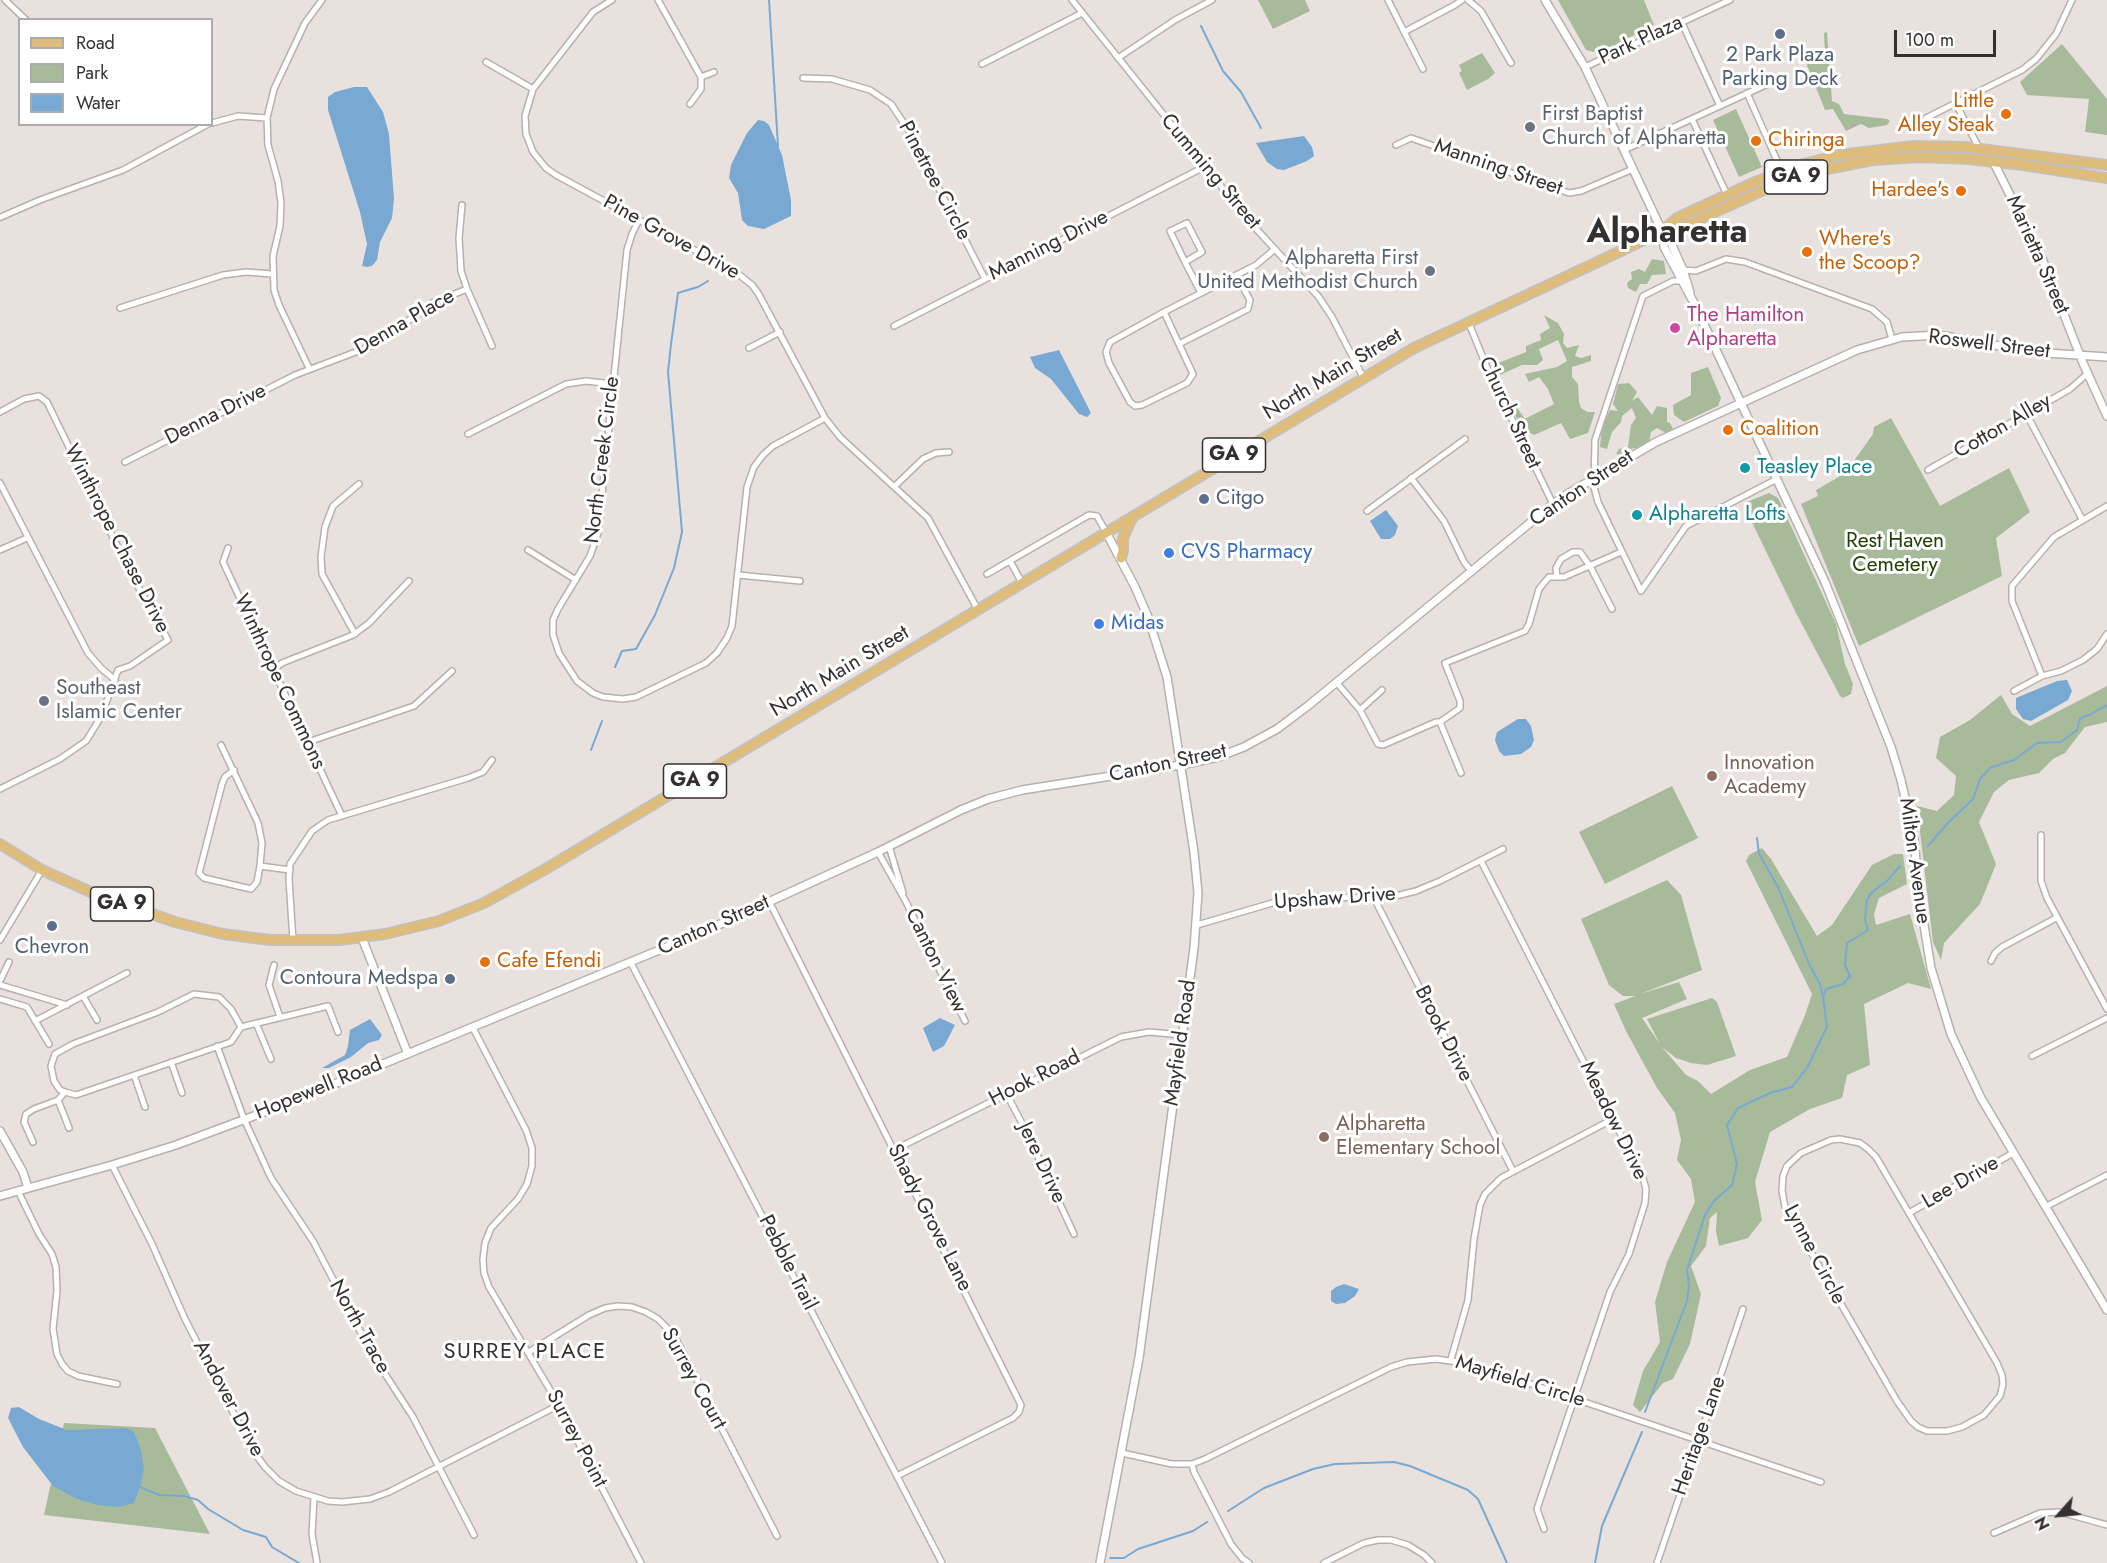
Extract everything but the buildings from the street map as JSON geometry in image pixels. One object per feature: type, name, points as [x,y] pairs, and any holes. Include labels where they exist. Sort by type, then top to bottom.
[{"type":"main road","name":"GA 9","points":[[1662,231],[1682,227],[1819,160],[1872,150],[1914,146],[1979,148],[2107,165]]},
{"type":"main road","points":[[1939,158],[1948,153],[1975,154],[1979,148]]},
{"type":"main road","points":[[1993,161],[1998,156],[2029,161],[2036,157]]},
{"type":"main road","name":"GA 9","points":[[1662,231],[1677,218],[1728,195],[1784,176],[1873,160],[1919,157],[1993,161],[2107,178]]},
{"type":"main road","name":"North Main Street","points":[[0,844],[42,870],[98,896],[188,926],[245,938],[315,942],[362,938],[439,921],[508,891],[1414,348],[1662,231]]},
{"type":"main road","points":[[1121,558],[1123,538],[1132,516]]},
{"type":"street","points":[[309,369],[279,305],[272,274],[273,256],[280,226],[281,203],[278,181],[268,145],[267,118],[274,89],[300,33],[322,0]]},
{"type":"street","name":"Pine Grove Drive","points":[[612,0],[593,12],[533,89],[526,107],[525,126],[529,144],[538,160],[556,175],[746,278],[759,293],[825,418],[840,437],[928,518],[978,610]]},
{"type":"street","points":[[658,0],[701,77],[701,89],[690,104]]},
{"type":"street","name":"Cumming Street","points":[[1072,0],[1248,220],[1318,296],[1363,377]]},
{"type":"street","points":[[1118,58],[1175,20],[1212,0]]},
{"type":"street","points":[[1388,0],[1423,69]]},
{"type":"street","points":[[1404,32],[1462,0]]},
{"type":"street","points":[[1468,0],[1481,10],[1511,63]]},
{"type":"street","points":[[1545,0],[1585,67],[1662,231]]},
{"type":"street","name":"Park Plaza","points":[[1585,67],[1730,0]]},
{"type":"street","points":[[1926,118],[2022,70],[2036,59],[2056,34],[2072,0]]},
{"type":"street","points":[[2,1],[23,18]]},
{"type":"street","points":[[982,64],[1082,13]]},
{"type":"street","points":[[1682,23],[1720,106]]},
{"type":"street","points":[[486,62],[533,89]]},
{"type":"street","points":[[701,77],[714,72]]},
{"type":"street","name":"Pinetree Circle","points":[[803,78],[832,79],[870,90],[891,104],[911,134],[985,279]]},
{"type":"street","points":[[1624,150],[1772,82]]},
{"type":"street","points":[[1747,93],[1784,176]]},
{"type":"street","points":[[1956,104],[1979,148]]},
{"type":"street","points":[[213,123],[238,117],[267,118]]},
{"type":"street","points":[[1692,118],[1728,195]]},
{"type":"street","points":[[1,217],[40,200],[123,170],[206,126]]},
{"type":"street","name":"Manning Street","points":[[1396,145],[1411,138],[1569,194],[1633,169]]},
{"type":"street","name":"Marietta Street","points":[[1993,161],[2043,261],[2079,355],[2107,416]]},
{"type":"street","name":"Manning Drive","points":[[894,326],[1204,167]]},
{"type":"street","name":"Denna Place","points":[[462,205],[459,253],[461,271],[492,346]]},
{"type":"street","name":"North Creek Circle","points":[[639,220],[627,250],[598,533],[590,556],[558,609],[554,620],[553,634],[559,653],[571,674],[584,688],[603,697],[623,699],[648,693],[706,663],[717,653],[732,626],[747,487],[754,467],[773,446],[825,418]]},
{"type":"street","points":[[1185,262],[1202,252],[1187,223],[1170,231],[1185,262],[1201,293]]},
{"type":"street","name":"Milton Avenue","points":[[1662,231],[1671,243],[1694,303],[1829,592],[1891,747],[1904,789],[1914,838],[1925,936],[1951,1034],[1966,1070],[2107,1310]]},
{"type":"street","name":"Milton Avenue","points":[[1662,231],[1664,247],[1680,281],[1694,303]]},
{"type":"street","points":[[1164,312],[1192,370],[1191,379],[1142,405],[1135,406],[1130,402],[1109,363],[1106,352],[1110,342],[1164,312],[1262,261],[1275,249]]},
{"type":"street","points":[[1683,270],[1696,272],[1726,259],[1736,260],[1872,309],[1887,322],[1892,339]]},
{"type":"street","points":[[120,308],[223,274],[246,272],[272,274]]},
{"type":"street","points":[[1179,344],[1248,309],[1250,300],[1236,275]]},
{"type":"street","points":[[1680,281],[1673,281],[1643,296],[1595,440],[1594,477],[1598,502],[1641,591],[1686,526],[1777,479]]},
{"type":"street","name":"Denna Place","points":[[309,369],[369,347],[432,303],[467,289]]},
{"type":"street","name":"Church Street","points":[[1468,321],[1488,370],[1552,504]]},
{"type":"street","points":[[749,348],[780,332]]},
{"type":"street","name":"Roswell Street","points":[[1740,403],[1857,350],[1892,339],[1919,335],[1938,335],[2033,352],[2107,357]]},
{"type":"street","name":"Denna Drive","points":[[124,462],[309,369]]},
{"type":"street","name":"Cotton Alley","points":[[1928,470],[2026,415],[2078,383],[2087,374]]},
{"type":"street","points":[[468,434],[566,384],[586,381],[614,384]]},
{"type":"street","name":"Winthrope Chase Drive","points":[[0,412],[24,399],[39,396],[47,402],[130,572],[168,640],[130,666],[118,670],[101,717],[86,741],[60,759],[0,789]]},
{"type":"street","name":"Canton Street","points":[[631,963],[878,852],[961,810],[988,799],[1022,790],[1218,757],[1256,741],[1285,723],[1337,683],[1552,504],[1656,442],[1740,403]]},
{"type":"street","points":[[2026,415],[2082,519]]},
{"type":"street","points":[[1367,511],[1466,439]]},
{"type":"street","points":[[894,486],[923,459],[936,453],[949,452]]},
{"type":"street","points":[[1411,478],[1440,515],[1464,562],[1472,572]]},
{"type":"street","points":[[0,483],[88,653],[115,680]]},
{"type":"street","points":[[355,634],[322,574],[321,557],[326,527],[333,506],[359,484]]},
{"type":"street","points":[[2042,676],[2010,595],[2012,586],[2054,537],[2107,506]]},
{"type":"street","points":[[987,574],[1089,515],[1097,516],[1106,532]]},
{"type":"street","name":"Mayfield Road","points":[[1100,1563],[1139,1358],[1197,925],[1196,869],[1167,677],[1158,644],[1139,595],[1106,532]]},
{"type":"street","points":[[0,550],[27,538]]},
{"type":"street","name":"Winthrope Commons","points":[[228,548],[223,562],[342,816]]},
{"type":"street","points":[[528,550],[576,580]]},
{"type":"street","points":[[1557,577],[1557,564],[1561,559],[1574,552],[1582,553],[1612,609]]},
{"type":"street","points":[[1337,683],[1360,710],[1378,744],[1383,745],[1440,722],[1460,708],[1460,701],[1445,663],[1525,631],[1530,624],[1540,586],[1549,577],[1564,577],[1621,552]]},
{"type":"street","points":[[1010,561],[1022,583]]},
{"type":"street","points":[[738,575],[800,581]]},
{"type":"street","points":[[274,669],[282,663],[355,634],[409,582]]},
{"type":"street","points":[[2014,691],[2042,676],[2083,660],[2097,649],[2107,634]]},
{"type":"street","points":[[308,742],[414,706],[452,671]]},
{"type":"street","points":[[1360,710],[1382,690]]},
{"type":"street","points":[[1440,722],[1461,773]]},
{"type":"street","points":[[221,745],[234,770],[258,822],[262,843],[260,866],[257,882],[251,889],[204,878],[199,873],[222,783],[225,777],[234,770]]},
{"type":"street","points":[[293,941],[290,864],[312,831],[328,820],[468,778],[483,772],[492,760]]},
{"type":"street","points":[[2041,835],[2041,881],[2056,918],[2107,1010]]},
{"type":"street","name":"Canton View","points":[[889,846],[905,900]]},
{"type":"street","name":"Upshaw Drive","points":[[1197,925],[1286,899],[1374,898],[1416,891],[1503,849]]},
{"type":"street","name":"Canton View","points":[[878,852],[905,900],[964,1021]]},
{"type":"street","name":"Meadow Drive","points":[[1481,861],[1643,1178],[1647,1197],[1629,1254],[1610,1292],[1536,1509],[1544,1528]]},
{"type":"street","points":[[888,869],[896,865]]},
{"type":"street","points":[[260,866],[290,870]]},
{"type":"street","points":[[0,940],[42,870]]},
{"type":"street","name":"Brook Drive","points":[[1374,898],[1512,1171]]},
{"type":"street","name":"Shady Grove Lane","points":[[769,901],[1021,1405],[1014,1418],[897,1476]]},
{"type":"street","points":[[1991,961],[2002,947],[2056,918]]},
{"type":"street","points":[[362,938],[408,1054]]},
{"type":"street","points":[[9,962],[0,983],[67,1005]]},
{"type":"street","name":"Hopewell Road","points":[[0,1196],[176,1145],[631,963]]},
{"type":"street","name":"Pebble Trail","points":[[631,963],[942,1563]]},
{"type":"street","points":[[274,965],[269,985],[280,1017]]},
{"type":"street","points":[[35,1021],[127,973]]},
{"type":"street","points":[[240,1027],[231,1009],[219,997],[194,994],[158,1012],[73,1044],[55,1054],[51,1066],[54,1081],[60,1090],[76,1095],[231,1042],[240,1027],[328,1006],[338,1032]]},
{"type":"street","points":[[83,996],[97,1020]]},
{"type":"street","points":[[0,999],[27,1007],[49,1044]]},
{"type":"street","points":[[2032,1056],[2107,1018]]},
{"type":"street","points":[[256,1023],[271,1059]]},
{"type":"street","name":"Surrey Point","points":[[473,1028],[526,1130],[532,1148],[532,1166],[528,1184],[518,1199],[491,1228],[485,1243],[484,1273],[489,1287],[559,1405],[641,1563]]},
{"type":"street","name":"Hook Road","points":[[894,1150],[1121,1037],[1149,1032],[1182,1035]]},
{"type":"street","name":"North Trace","points":[[217,1046],[244,1119],[271,1178],[313,1242],[372,1354],[413,1417],[474,1534]]},
{"type":"street","points":[[171,1062],[182,1093]]},
{"type":"street","points":[[134,1075],[145,1107]]},
{"type":"street","points":[[33,1142],[24,1122],[26,1114],[58,1100],[65,1092]]},
{"type":"street","name":"Jere Drive","points":[[1006,1094],[1074,1234]]},
{"type":"street","points":[[58,1100],[69,1128]]},
{"type":"street","points":[[1451,1359],[1468,1300],[1480,1205],[1492,1185],[1512,1171],[1613,1119]]},
{"type":"street","points":[[0,1131],[23,1172],[28,1188]]},
{"type":"street","name":"Lynne Circle","points":[[1831,1140],[1851,1140],[1869,1149],[1876,1157],[1909,1213],[2002,1374],[2002,1391],[1990,1410],[1962,1427],[1947,1431],[1927,1431],[1918,1427],[1897,1401],[1790,1217],[1782,1191],[1783,1176],[1787,1166],[1801,1154],[1831,1140]]},
{"type":"street","name":"Lee Drive","points":[[1909,1213],[2013,1153]]},
{"type":"street","name":"Andover Drive","points":[[112,1165],[152,1244],[185,1319],[253,1451],[279,1481],[297,1491],[314,1498],[342,1502],[370,1499],[389,1492],[559,1405]]},
{"type":"street","points":[[2045,1207],[2107,1176]]},
{"type":"street","points":[[18,1191],[39,1234],[52,1254],[56,1267],[57,1291],[53,1329],[57,1354],[62,1364],[68,1371],[78,1376],[117,1384]]},
{"type":"street","name":"Surrey Court","points":[[529,1352],[589,1315],[605,1308],[632,1307],[658,1319],[675,1340],[777,1536]]},
{"type":"street","name":"Heritage Lane","points":[[1658,1563],[1743,1309]]},
{"type":"street","name":"Mayfield Circle","points":[[1122,1453],[1172,1464],[1192,1464],[1391,1367],[1421,1359],[1451,1359],[1472,1364],[1821,1482]]},
{"type":"street","points":[[1192,1464],[1231,1545],[1249,1563]]},
{"type":"street","points":[[314,1498],[312,1534],[317,1563]]},
{"type":"street","points":[[1994,1533],[2040,1513],[2060,1512],[2107,1525]]},
{"type":"street","points":[[1324,1563],[1364,1543],[1378,1540],[1391,1540],[1408,1545],[1432,1563]]},
{"type":"green space","points":[[1258,0],[1305,0],[1310,11],[1273,29]]},
{"type":"green space","points":[[1558,0],[1644,0],[1654,25],[1599,53],[1586,50]]},
{"type":"green space","points":[[1827,32],[1832,101],[1839,104],[1844,114],[1887,119],[1890,121],[1887,125],[1869,128],[1861,124],[1846,131],[1833,109],[1825,110],[1807,65],[1811,56],[1825,53],[1824,33]]},
{"type":"green space","points":[[2062,44],[2107,99],[2107,135],[2085,132],[2089,99],[2027,95],[2020,82]]},
{"type":"green space","points":[[1482,53],[1495,73],[1467,90],[1459,73],[1462,71],[1459,65]]},
{"type":"green space","points":[[1736,109],[1762,167],[1739,177],[1713,120]]},
{"type":"green space","points":[[1652,259],[1664,261],[1666,274],[1652,275],[1647,284],[1640,284],[1636,292],[1628,288],[1627,283],[1632,279],[1631,272],[1639,269],[1645,272]]},
{"type":"green space","points":[[1544,315],[1558,323],[1564,334],[1563,343],[1567,348],[1579,345],[1575,356],[1581,358],[1591,355],[1591,361],[1572,367],[1572,377],[1578,384],[1581,408],[1587,412],[1595,412],[1588,433],[1570,439],[1561,423],[1534,435],[1522,429],[1508,401],[1515,405],[1525,419],[1554,404],[1548,389],[1539,377],[1529,382],[1525,374],[1557,367],[1567,361],[1558,340],[1539,349],[1543,360],[1537,365],[1522,365],[1500,375],[1492,361],[1501,362],[1526,352],[1526,346],[1541,340],[1540,334],[1550,328]]},
{"type":"green space","points":[[1708,367],[1721,398],[1718,406],[1684,422],[1674,415],[1673,405],[1691,395],[1691,373]]},
{"type":"green space","points":[[1629,383],[1637,392],[1632,401],[1638,397],[1652,415],[1657,406],[1667,408],[1667,422],[1673,429],[1666,433],[1657,428],[1651,432],[1649,443],[1637,449],[1633,448],[1623,456],[1616,454],[1619,449],[1628,447],[1631,425],[1636,418],[1632,408],[1622,416],[1621,422],[1612,432],[1607,449],[1600,447],[1602,427],[1610,410],[1618,411],[1613,404],[1618,384]]},
{"type":"green space","name":"Rest Haven Cemetery","points":[[1891,418],[1940,506],[2009,468],[2030,512],[1996,538],[2002,576],[1859,646],[1801,504],[1818,496],[1816,490],[1849,468],[1873,434],[1874,427]]},
{"type":"green space","points":[[1769,493],[1778,498],[1836,624],[1845,664],[1853,684],[1851,694],[1843,698],[1796,613],[1745,508],[1747,502]]},
{"type":"green space","points":[[2107,686],[2107,722],[2085,727],[2065,753],[2053,759],[2039,773],[2009,780],[1994,792],[1979,822],[1996,864],[1980,904],[1944,943],[1941,960],[1933,942],[1917,806],[1937,811],[1954,795],[1956,776],[1936,758],[1940,737],[1970,720],[2001,695],[2012,714],[2030,726]]},
{"type":"green space","points":[[1672,786],[1698,838],[1605,884],[1579,832]]},
{"type":"green space","points":[[1762,848],[1771,859],[1817,936],[1832,925],[1872,865],[1894,854],[1903,854],[1907,884],[1879,898],[1874,914],[1876,925],[1910,914],[1931,989],[1908,983],[1864,1004],[1870,1065],[1847,1075],[1842,1098],[1810,1109],[1770,1132],[1755,1182],[1762,1220],[1748,1238],[1719,1246],[1716,1231],[1717,1212],[1710,1218],[1706,1246],[1691,1266],[1701,1294],[1690,1344],[1673,1379],[1663,1383],[1640,1412],[1633,1405],[1643,1371],[1660,1342],[1655,1302],[1667,1262],[1695,1202],[1691,1179],[1677,1160],[1681,1140],[1675,1113],[1657,1088],[1614,1004],[1635,996],[1623,996],[1609,985],[1581,919],[1667,880],[1681,895],[1702,970],[1640,994],[1679,982],[1687,999],[1642,1018],[1660,1044],[1647,1019],[1712,998],[1717,1002],[1736,1056],[1707,1065],[1676,1058],[1662,1047],[1686,1075],[1698,1081],[1711,1094],[1750,1070],[1787,1057],[1812,994],[1746,861],[1749,855]]},
{"type":"green space","points":[[64,1423],[155,1428],[210,1534],[44,1515]]},
{"type":"water","points":[[354,87],[367,87],[383,112],[389,134],[394,199],[392,218],[380,242],[377,260],[372,266],[367,267],[362,266],[367,244],[360,212],[328,110],[328,97],[335,92]]},
{"type":"water","points":[[758,120],[769,125],[782,155],[791,200],[791,216],[764,229],[748,226],[742,220],[738,193],[729,178],[731,165],[747,133]]},
{"type":"water","points":[[1304,136],[1312,147],[1314,156],[1284,170],[1277,169],[1267,162],[1256,143]]},
{"type":"water","points":[[1059,350],[1091,413],[1087,417],[1079,414],[1051,379],[1035,368],[1030,357]]},
{"type":"water","points":[[1386,510],[1398,526],[1395,535],[1390,539],[1381,539],[1370,521]]},
{"type":"water","points":[[2067,680],[2072,691],[2068,700],[2031,721],[2023,719],[2016,709],[2016,698],[2057,681]]},
{"type":"water","points":[[1518,719],[1526,719],[1531,726],[1534,740],[1531,747],[1521,754],[1504,756],[1499,751],[1495,740],[1497,732]]},
{"type":"water","points":[[940,1018],[955,1025],[944,1046],[933,1052],[923,1028]]},
{"type":"water","points":[[370,1019],[382,1035],[379,1040],[368,1043],[351,1057],[329,1068],[322,1068],[345,1055],[350,1030]]},
{"type":"water","points":[[1344,1284],[1359,1289],[1355,1296],[1345,1303],[1336,1304],[1331,1301],[1331,1291]]},
{"type":"water","points":[[19,1407],[39,1419],[67,1430],[126,1428],[134,1432],[141,1450],[144,1469],[134,1503],[119,1507],[97,1505],[75,1498],[53,1486],[23,1447],[8,1418],[11,1408]]},
{"type":"waterway","points":[[769,0],[778,146]]},
{"type":"waterway","points":[[1201,26],[1223,71],[1241,92],[1261,128]]},
{"type":"waterway","points":[[615,667],[622,651],[636,649],[655,615],[674,568],[682,532],[668,372],[671,344],[678,293],[698,287],[708,281]]},
{"type":"waterway","points":[[1928,846],[1973,799],[1980,779],[1990,768],[2014,760],[2037,743],[2061,742],[2077,730],[2080,718],[2107,705]]},
{"type":"waterway","points":[[591,750],[602,721]]},
{"type":"waterway","points":[[1757,838],[1759,854],[1778,887],[1809,964],[1820,984],[1823,997]]},
{"type":"waterway","points":[[1645,1412],[1687,1301],[1689,1286],[1687,1270],[1705,1215],[1714,1201],[1732,1185],[1737,1164],[1727,1125],[1738,1108],[1770,1093],[1792,1087],[1807,1068],[1827,1027],[1823,997],[1826,989],[1843,984],[1850,976],[1845,965],[1847,943],[1868,930],[1865,919],[1867,900],[1871,893],[1887,881],[1900,866]]},
{"type":"waterway","points":[[1595,1563],[1602,1526],[1642,1432]]},
{"type":"waterway","points":[[1228,1511],[1264,1488],[1313,1469],[1335,1464],[1394,1462],[1410,1466],[1468,1490],[1478,1499],[1507,1563]]},
{"type":"waterway","points":[[140,1487],[159,1495],[184,1496],[198,1500],[208,1509],[243,1530],[266,1537],[272,1547],[299,1563]]},
{"type":"waterway","points":[[1110,1558],[1124,1558],[1138,1549],[1193,1531],[1207,1522]]},
{"type":"place","name":"2 Park Plaza Parking Deck","points":[[1780,34]]},
{"type":"place","name":"Little Alley Steak","points":[[2006,114]]},
{"type":"place","name":"First Baptist Church of Alpharetta","points":[[1530,127]]},
{"type":"place","name":"Chiringa","points":[[1756,141]]},
{"type":"place","name":"Hardee's","points":[[1961,191]]},
{"type":"place","name":"Where's the Scoop?","points":[[1807,252]]},
{"type":"place","name":"Alpharetta First United Methodist Church","points":[[1430,271]]},
{"type":"place","name":"The Hamilton Alpharetta","points":[[1675,328]]},
{"type":"place","name":"Coalition","points":[[1728,430]]},
{"type":"place","name":"Teasley Place","points":[[1745,468]]},
{"type":"place","name":"Citgo","points":[[1204,499]]},
{"type":"place","name":"Alpharetta Lofts","points":[[1637,515]]},
{"type":"place","name":"CVS Pharmacy","points":[[1169,553]]},
{"type":"place","name":"Midas","points":[[1099,624]]},
{"type":"place","name":"Southeast Islamic Center","points":[[44,701]]},
{"type":"place","name":"Innovation Academy","points":[[1712,776]]},
{"type":"place","name":"Chevron","points":[[52,926]]},
{"type":"place","name":"Cafe Efendi","points":[[485,962]]},
{"type":"place","name":"Contoura Medspa","points":[[450,979]]},
{"type":"place","name":"Alpharetta Elementary School","points":[[1324,1137]]},
{"type":"district","name":"Alpharetta","points":[[1667,234]]},
{"type":"district","name":"SURREY PLACE","points":[[525,1353]]}]
